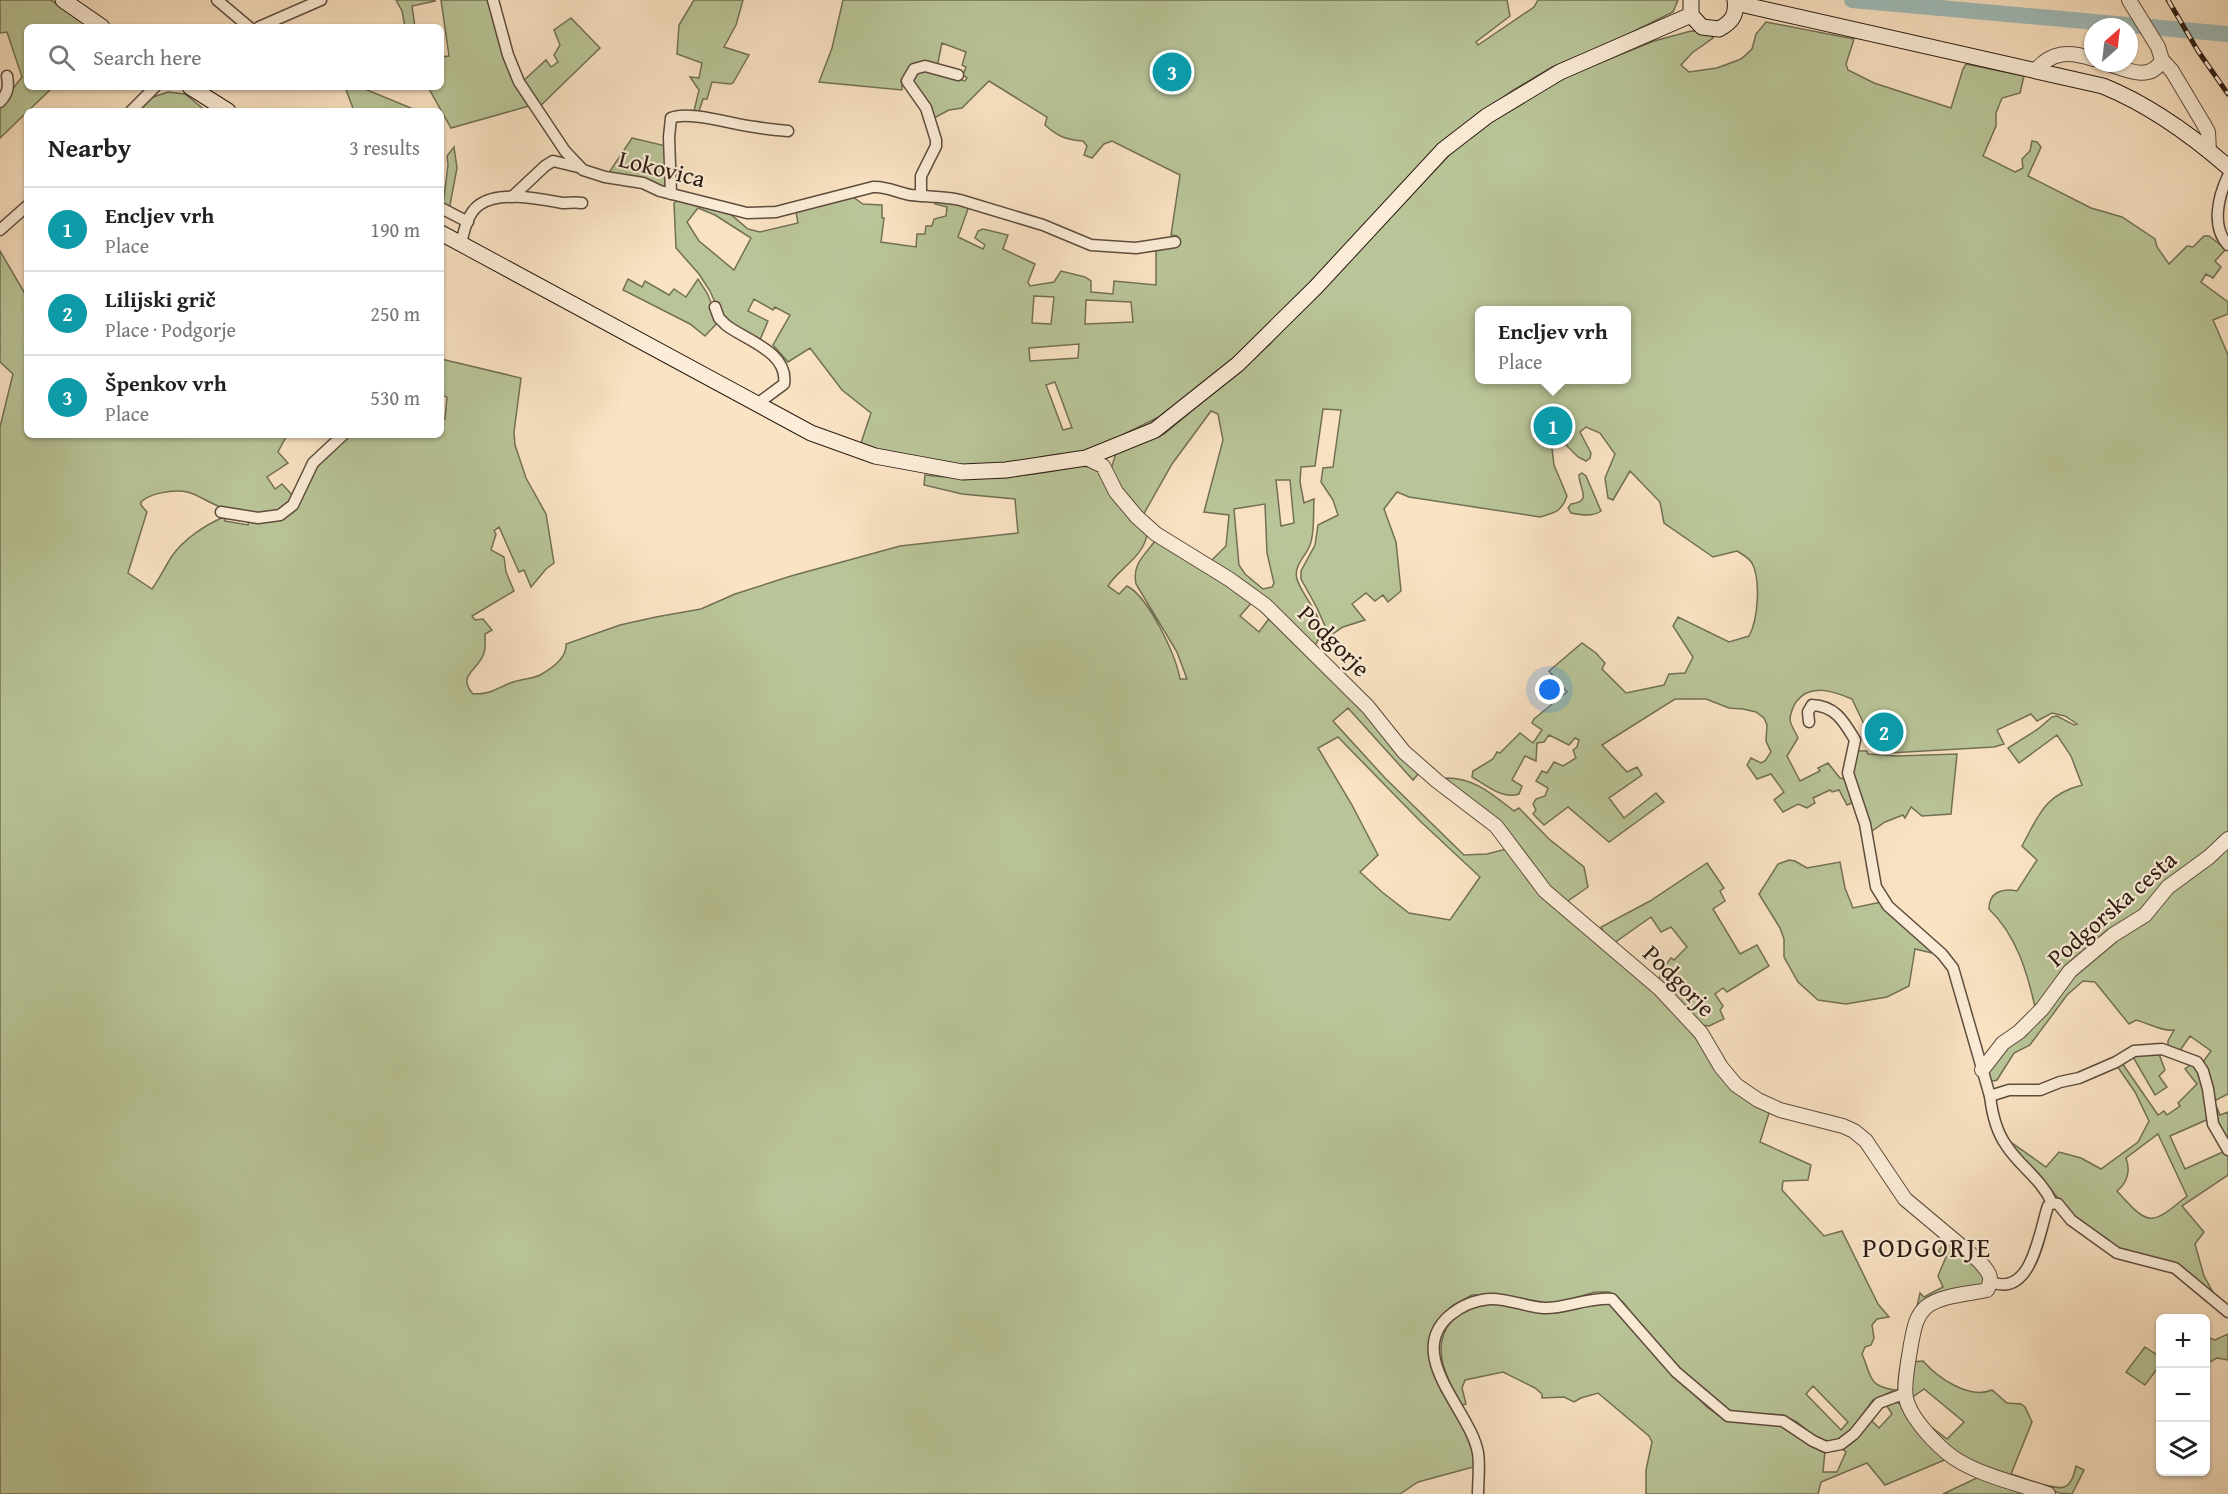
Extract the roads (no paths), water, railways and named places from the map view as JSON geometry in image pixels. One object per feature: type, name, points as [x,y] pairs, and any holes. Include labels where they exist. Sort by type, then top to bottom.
[{"type":"main road","points":[[63,0],[98,24]]},
{"type":"main road","points":[[444,235],[810,433],[874,456],[962,472],[1006,470],[1086,458],[1155,430],[1238,364],[1316,287],[1443,150],[1487,116],[1560,72],[1691,8],[1702,27],[1719,29],[1732,19],[1736,12],[1736,2],[2103,86],[2131,97],[2160,114],[2228,167]]},
{"type":"main road","points":[[195,90],[223,108]]},
{"type":"street","points":[[218,0],[246,24]]},
{"type":"street","points":[[267,24],[321,0]]},
{"type":"street","points":[[493,0],[508,55],[519,82],[565,151],[580,167]]},
{"type":"street","points":[[2129,0],[2208,132],[2209,152]]},
{"type":"street","points":[[2036,71],[2044,61],[2054,56],[2068,54],[2084,57]]},
{"type":"street","points":[[2138,72],[2143,73],[2154,70],[2160,54]]},
{"type":"street","points":[[921,196],[921,176],[936,146],[936,140],[926,108],[908,81],[914,69],[925,66],[958,75]]},
{"type":"street","points":[[0,102],[9,87],[7,76]]},
{"type":"street","points":[[134,108],[152,90]]},
{"type":"street","points":[[671,194],[669,130],[671,118],[676,115],[788,131]]},
{"type":"street","name":"Lokovica","points":[[512,197],[553,161],[574,168],[580,167],[593,174],[643,183],[671,194],[736,211],[760,213],[805,206],[884,186],[910,195],[950,197],[1043,225],[1091,245],[1136,248],[1175,242]]},
{"type":"street","points":[[2228,176],[2220,195],[2217,221],[2221,235],[2228,245]]},
{"type":"street","points":[[461,244],[468,222],[480,204],[512,197],[582,203]]},
{"type":"street","points":[[0,230],[24,209]]},
{"type":"street","points":[[444,210],[468,222]]},
{"type":"street","points":[[715,307],[719,318],[726,325],[773,355],[785,376],[784,384],[757,404]]},
{"type":"street","points":[[221,512],[258,518],[280,515],[293,505],[314,463],[340,438]]},
{"type":"street","name":"Podgorje","points":[[1086,458],[1103,466],[1116,492],[1137,517],[1156,534],[1265,604],[1368,707],[1404,752],[1437,781],[1496,826],[1545,891],[1660,989],[1701,1033],[1721,1067],[1736,1085],[1758,1100],[1780,1110],[1843,1126],[1854,1131],[1866,1141],[1905,1199],[1979,1261],[1989,1272],[1991,1282]]},
{"type":"street","points":[[1809,722],[1808,712],[1812,705],[1825,705],[1837,714],[1855,740],[1848,773],[1865,824],[1876,888],[1888,906],[1942,954],[1953,968],[1999,1132],[2005,1144],[2038,1179],[2052,1203]]},
{"type":"street","name":"Podgorska cesta","points":[[1982,1070],[2003,1043],[2019,1032],[2042,1009],[2070,971],[2113,935],[2145,915],[2168,887],[2209,857],[2228,839]]},
{"type":"street","points":[[1990,1096],[2009,1090],[2040,1090],[2079,1078],[2116,1062],[2134,1051],[2162,1049],[2188,1057],[2197,1062],[2203,1071],[2213,1124],[2228,1150]]},
{"type":"street","points":[[2048,1494],[1974,1468],[1954,1458],[1935,1441],[1912,1413],[1906,1393],[1916,1320],[1925,1308],[1936,1302],[1987,1290],[1991,1282],[1999,1285],[2011,1284],[2025,1274],[2048,1206],[2052,1203]]},
{"type":"street","points":[[2052,1203],[2058,1204],[2071,1220],[2117,1253],[2175,1268],[2228,1312]]},
{"type":"street","points":[[1478,1494],[1478,1453],[1470,1430],[1442,1380],[1435,1360],[1434,1337],[1441,1323],[1461,1306],[1475,1302],[1492,1298],[1547,1308],[1599,1298],[1612,1299],[1676,1371],[1728,1416],[1783,1420],[1813,1441],[1826,1447],[1841,1444],[1854,1434],[1879,1403],[1906,1393]]},
{"type":"waterway","points":[[1852,0],[2228,34]]},
{"type":"railway","points":[[2168,0],[2198,51],[2228,94]]},
{"type":"place","name":"Špenkov vrh","points":[[1172,72]]},
{"type":"place","name":"Encljev vrh","points":[[1553,426]]},
{"type":"place","name":"Lilijski grič","points":[[1884,732]]},
{"type":"district","name":"PODGORJE","points":[[1927,1248]]}]
